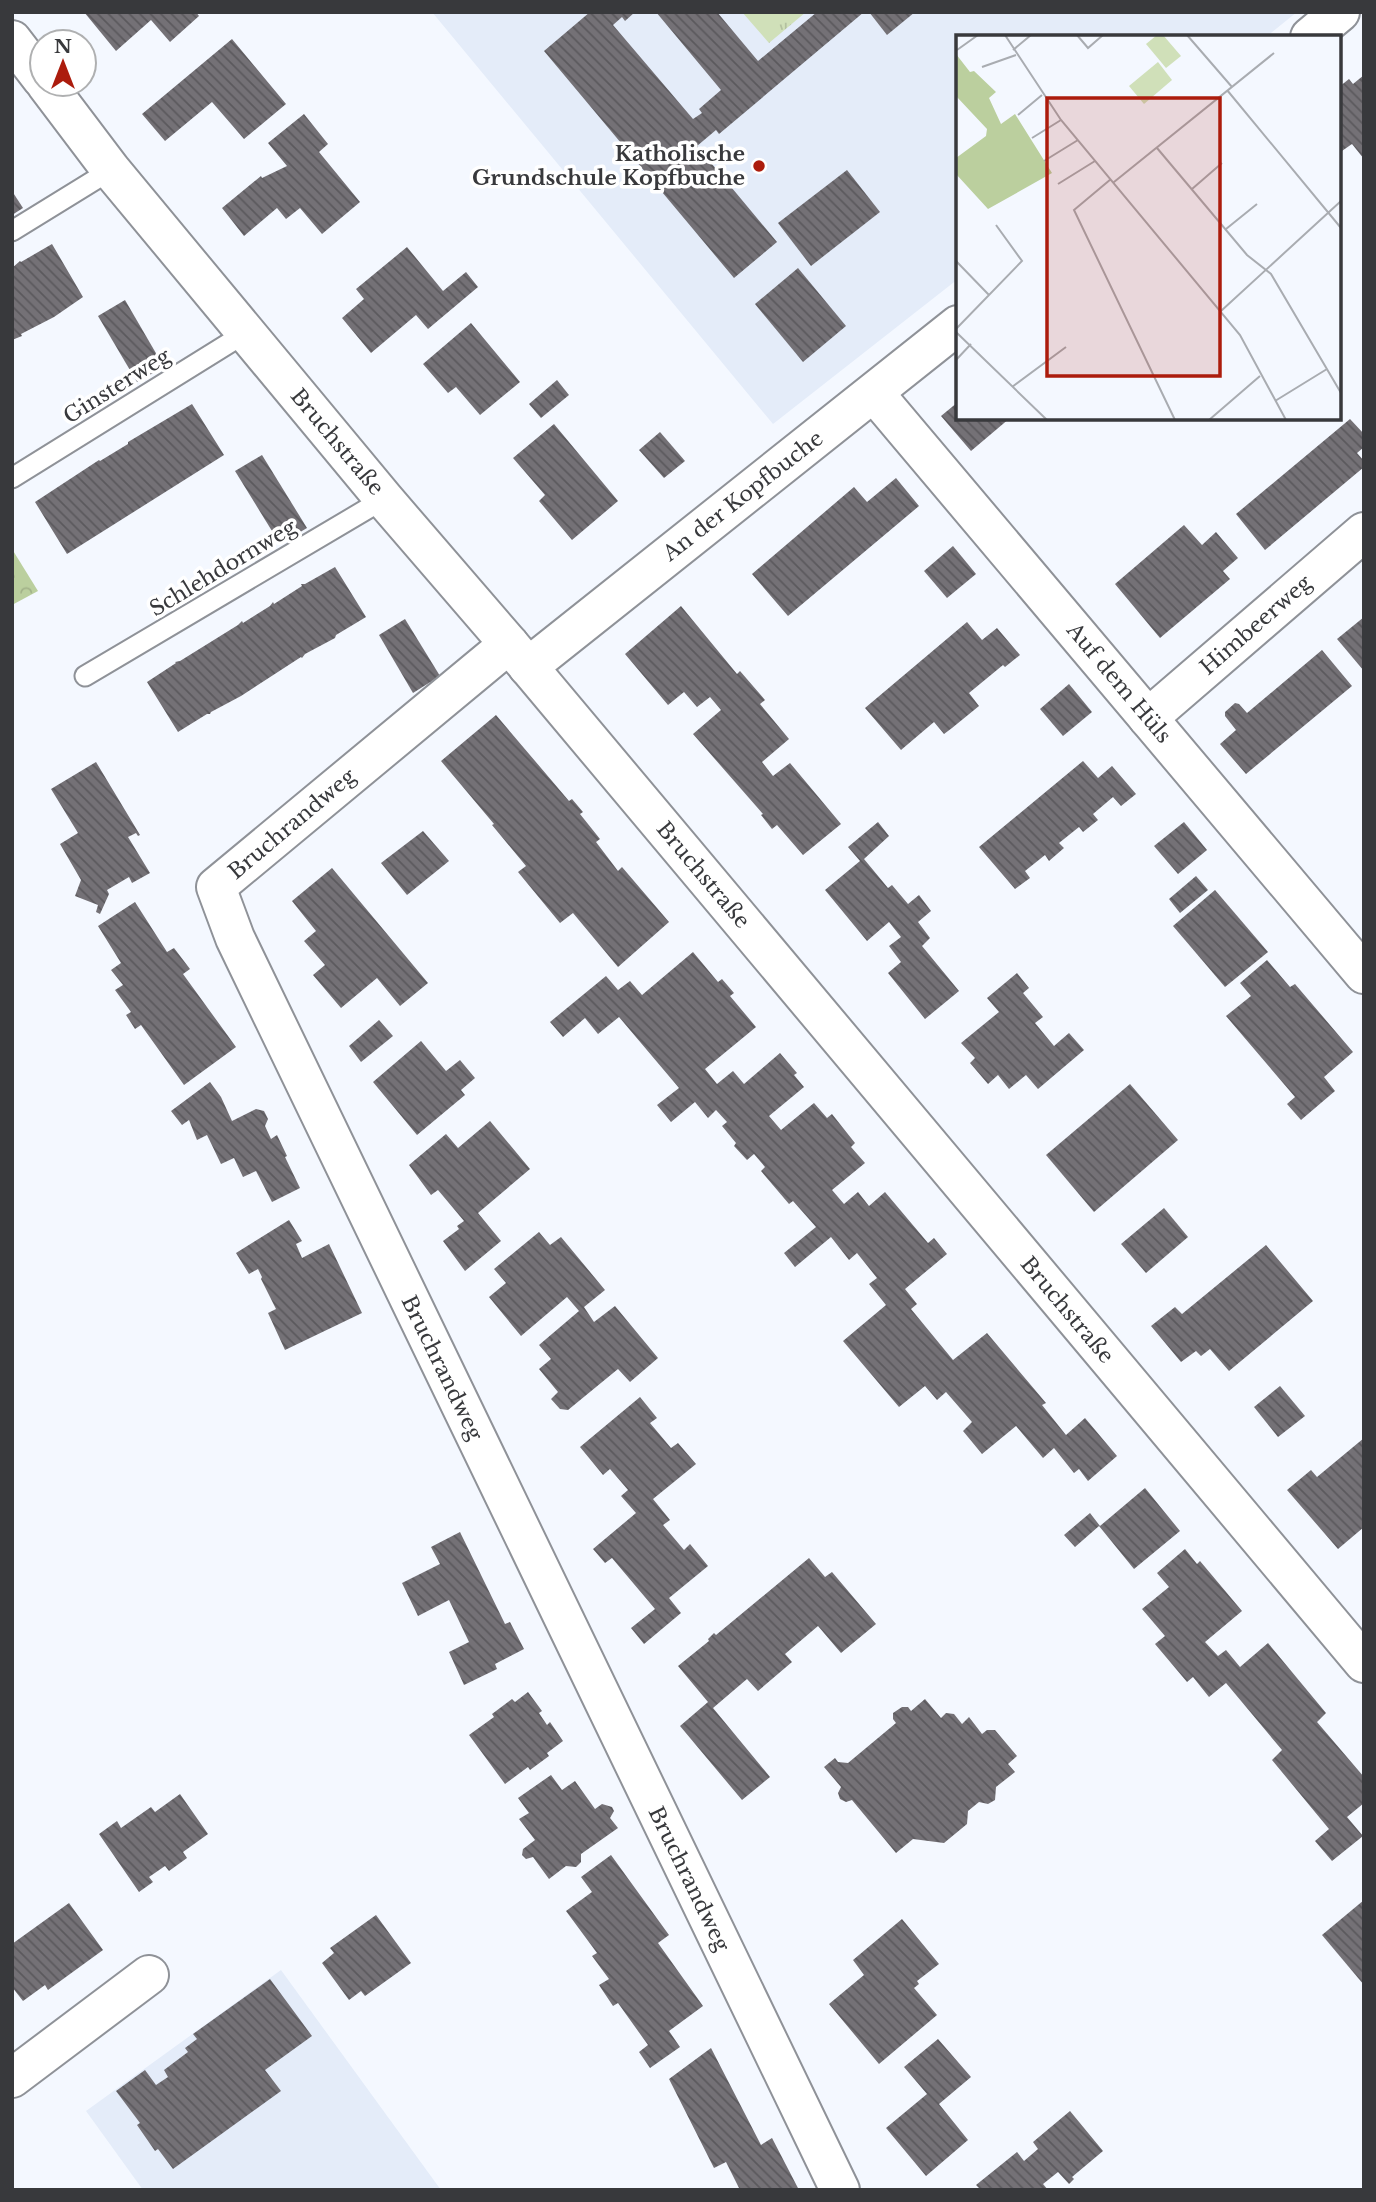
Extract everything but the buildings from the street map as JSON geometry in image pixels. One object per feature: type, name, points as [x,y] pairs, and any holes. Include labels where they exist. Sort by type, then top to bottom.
[{"type":"street","points":[[1312,35],[1340,12]]},
{"type":"street","points":[[12,40],[28,61]]},
{"type":"street","name":"Bruchstraße","points":[[57,98],[111,170],[384,499],[519,655],[1364,1664]]},
{"type":"street","name":"An der Kopfbuche","points":[[519,655],[874,393],[956,327]]},
{"type":"street","name":"Auf dem Hüls","points":[[874,393],[1364,974]]},
{"type":"street","name":"Himbeerweg","points":[[1149,718],[1364,532]]},
{"type":"street","name":"Bruchrandweg","points":[[519,655],[216,887],[234,938],[840,2190]]},
{"type":"street","points":[[12,2078],[149,1975]]},
{"type":"lane","points":[[12,231],[111,170]]},
{"type":"lane","name":"Ginsterweg","points":[[12,478],[247,332]]},
{"type":"lane","name":"Schlehdornweg","points":[[85,676],[384,499]]},
{"type":"shaded area","name":"Katholische Grundschule Kopfbuche","points":[[432,12],[1297,12],[1268,35],[956,35],[956,281],[773,424]]},
{"type":"shaded area","points":[[281,1970],[441,2190],[143,2190],[86,2111]]},
{"type":"green space","points":[[742,12],[806,12],[769,43]]},
{"type":"green space","points":[[12,549],[38,591],[12,605]]},
{"type":"place","name":"Katholische Grundschule Kopfbuche","points":[[759,166]]}]
